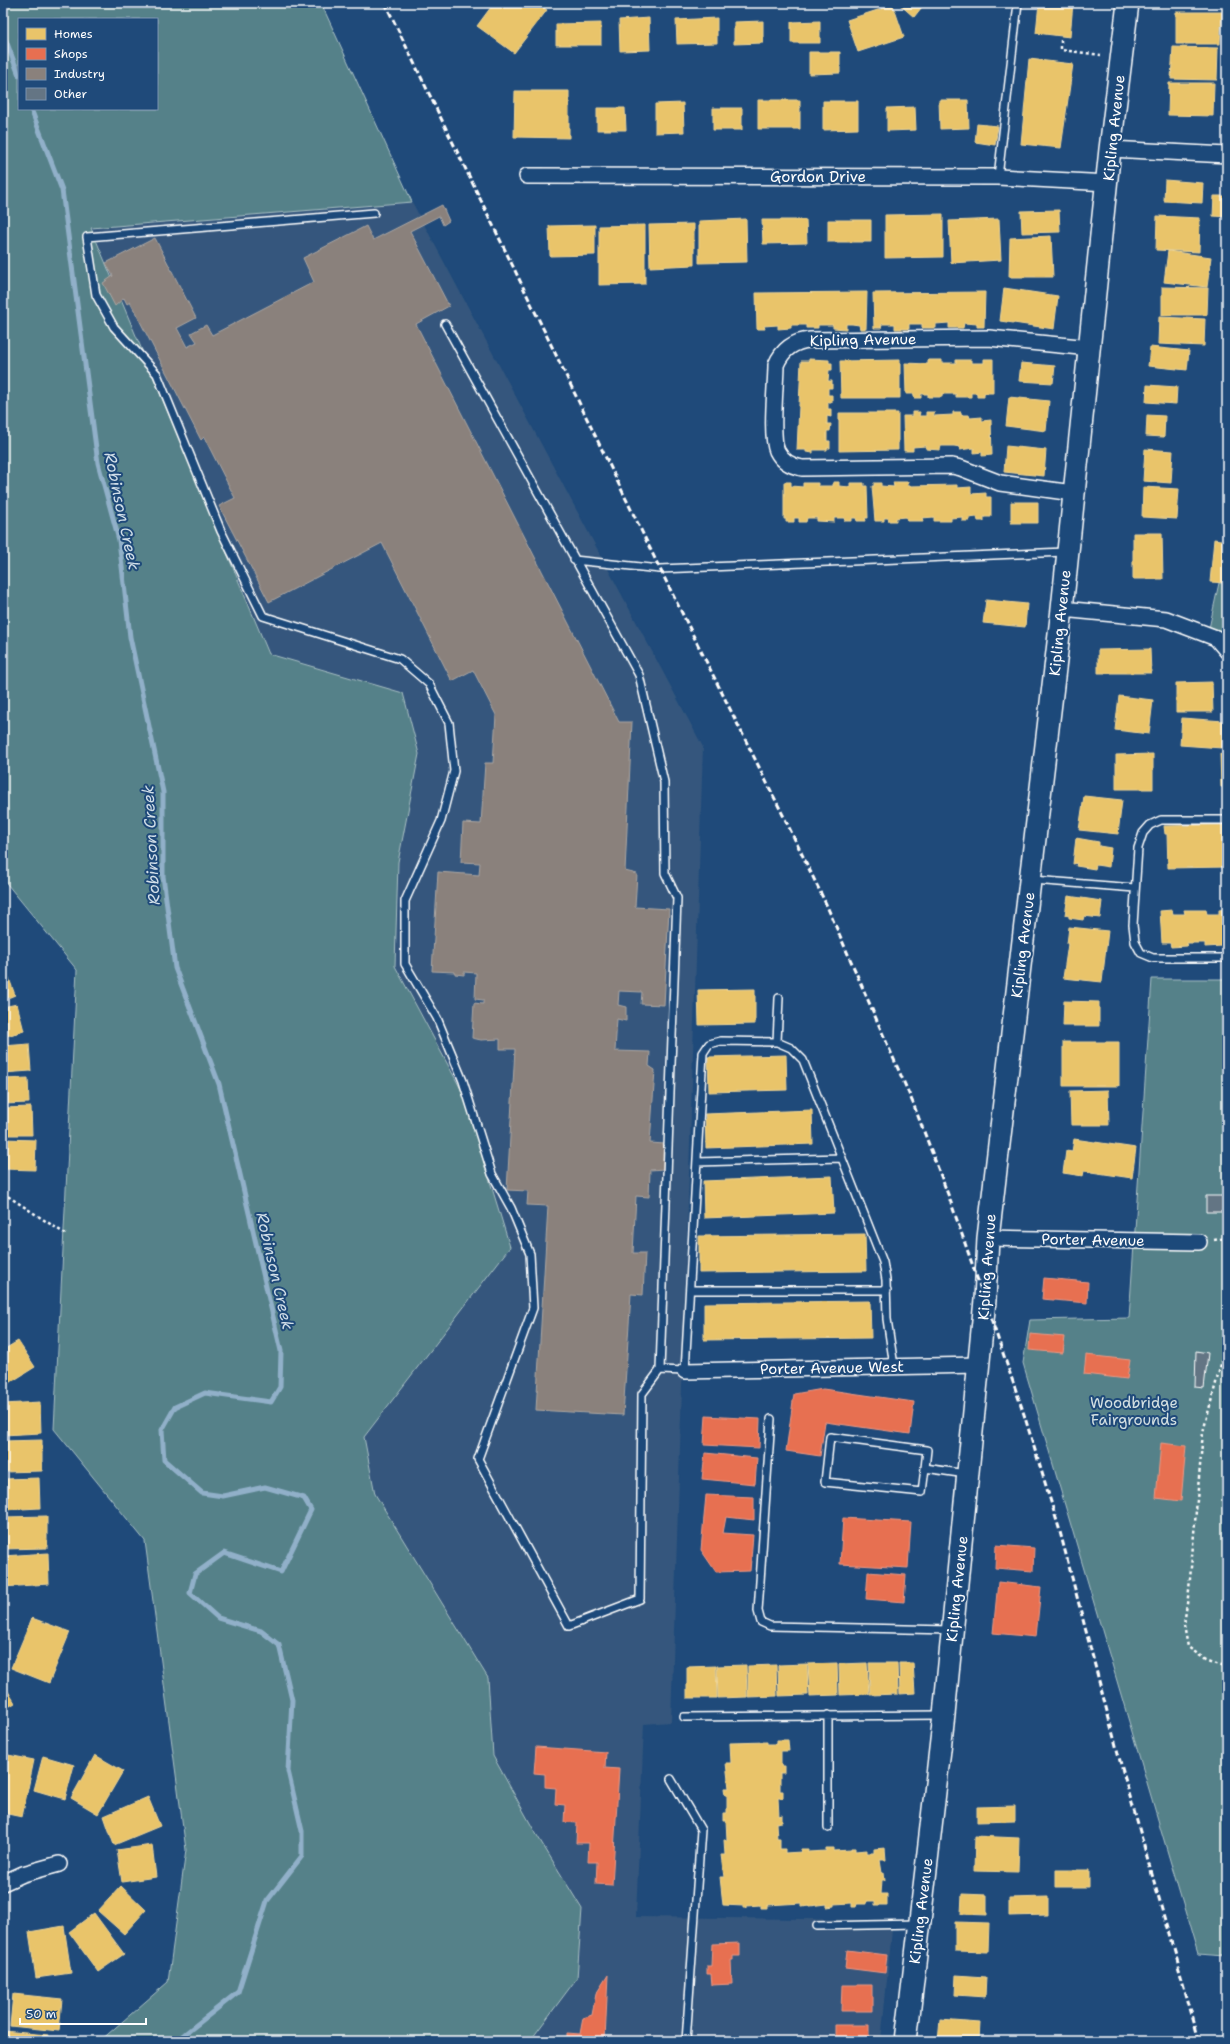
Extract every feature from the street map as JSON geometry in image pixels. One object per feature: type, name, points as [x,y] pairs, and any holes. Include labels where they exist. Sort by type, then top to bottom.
[{"type":"street","name":"Kipling Avenue","points":[[906,2041],[953,1630],[985,1300],[988,1238],[1062,609],[1073,493],[1108,183],[1110,148],[1128,3]]},
{"type":"street","points":[[1110,148],[1227,155]]},
{"type":"street","name":"Gordon Drive","points":[[527,176],[998,177],[1108,183]]},
{"type":"street","name":"Kipling Avenue","points":[[1073,493],[1000,483],[952,466],[802,468],[791,465],[781,457],[774,440],[776,365],[780,356],[789,347],[798,342],[810,340],[989,338],[1090,348]]},
{"type":"street","points":[[1062,609],[1166,619],[1216,638],[1227,652]]},
{"type":"street","name":"Porter Avenue","points":[[988,1238],[1199,1242]]},
{"type":"street","name":"Porter Avenue West","points":[[685,1371],[979,1365]]},
{"type":"street","points":[[3,1883],[23,1874],[58,1864]]},
{"type":"lane","points":[[998,177],[1018,3]]},
{"type":"lane","points":[[374,213],[87,237],[96,294],[114,327],[157,374],[221,531],[263,616],[400,659],[429,684],[449,723],[454,771],[441,820],[406,901],[405,964],[437,1018],[463,1081],[492,1174],[511,1208],[530,1254],[533,1308],[478,1459],[569,1626],[640,1599],[642,1394],[660,1370],[677,898],[665,873],[664,782],[639,675],[574,560],[445,324]]},
{"type":"lane","points":[[574,560],[660,569],[1068,552]]},
{"type":"lane","points":[[1227,820],[1161,820],[1150,825],[1143,833],[1138,848],[1134,925],[1135,942],[1141,953],[1153,958],[1227,958]]},
{"type":"lane","points":[[1030,880],[1135,888]]},
{"type":"lane","points":[[778,1042],[779,998]]},
{"type":"lane","points":[[660,1370],[685,1371],[703,1053],[709,1044],[722,1041],[778,1042],[791,1048],[803,1060],[883,1262],[894,1366]]},
{"type":"lane","points":[[697,1162],[842,1158]]},
{"type":"lane","points":[[690,1290],[887,1290]]},
{"type":"lane","points":[[771,1419],[758,1610],[761,1622],[770,1626],[953,1630]]},
{"type":"lane","points":[[830,1437],[927,1450],[925,1468],[922,1492],[825,1482],[830,1437]]},
{"type":"lane","points":[[925,1468],[968,1474]]},
{"type":"lane","points":[[828,1715],[828,1828]]},
{"type":"lane","points":[[684,1717],[944,1715]]},
{"type":"lane","points":[[671,1779],[701,1830],[686,2041]]},
{"type":"lane","points":[[817,1926],[920,1924]]},
{"type":"path","points":[[1061,40],[1061,50],[1101,55]]},
{"type":"path","points":[[3,1193],[67,1234]]},
{"type":"path","points":[[1227,1329],[1225,1349],[1203,1432],[1190,1590],[1184,1625],[1188,1647],[1206,1660],[1227,1668]]},
{"type":"shaded area","points":[[412,202],[703,747],[671,1722],[644,1724],[636,1917],[893,1920],[881,2041],[530,2041],[577,1978],[535,1832],[493,1756],[488,1678],[375,1494],[364,1437],[510,1247],[463,1093],[395,966],[398,862],[418,754],[402,693],[269,654],[91,227]]},
{"type":"green space","points":[[3,3],[321,3],[412,202],[91,228],[269,654],[403,693],[419,754],[398,862],[395,966],[463,1093],[510,1247],[364,1437],[375,1494],[488,1678],[493,1756],[535,1832],[582,1909],[577,1978],[530,2041],[100,2041],[168,1982],[186,1850],[145,1541],[54,1429],[77,970],[3,879]]},
{"type":"green space","points":[[1219,583],[1227,583],[1227,653],[1208,633]]},
{"type":"green space","name":"Woodbridge Fairgrounds","points":[[1152,979],[1227,979],[1227,1957],[1198,1955],[1023,1363],[1030,1320],[1129,1318]]},
{"type":"building: Homes","points":[[494,3],[537,3],[547,10],[514,53],[477,26]]},
{"type":"building: Homes","points":[[898,3],[925,3],[914,17]]},
{"type":"building: Homes","points":[[1039,3],[1073,3],[1070,37],[1036,33]]},
{"type":"building: Homes","points":[[893,5],[904,37],[858,52],[847,20]]},
{"type":"building: Homes","points":[[1176,12],[1222,12],[1220,44],[1176,44]]},
{"type":"building: Homes","points":[[649,18],[650,50],[620,51],[619,20]]},
{"type":"building: Homes","points":[[717,18],[717,43],[677,44],[676,20]]},
{"type":"building: Homes","points":[[763,21],[763,43],[734,44],[734,22]]},
{"type":"building: Homes","points":[[820,21],[820,43],[791,43],[791,22]]},
{"type":"building: Homes","points":[[601,23],[601,45],[556,45],[556,24]]},
{"type":"building: Homes","points":[[1173,47],[1218,48],[1217,80],[1171,79]]},
{"type":"building: Homes","points":[[809,52],[840,52],[840,73],[809,74]]},
{"type":"building: Homes","points":[[1029,59],[1073,64],[1061,148],[1021,144]]},
{"type":"building: Homes","points":[[1169,83],[1214,83],[1213,116],[1168,115]]},
{"type":"building: Homes","points":[[515,91],[569,91],[569,138],[514,137]]},
{"type":"building: Homes","points":[[758,100],[800,100],[800,129],[758,129]]},
{"type":"building: Homes","points":[[939,100],[968,100],[969,128],[940,129]]},
{"type":"building: Homes","points":[[823,101],[858,101],[858,129],[823,130]]},
{"type":"building: Homes","points":[[683,103],[684,132],[655,133],[655,104]]},
{"type":"building: Homes","points":[[915,107],[916,130],[887,131],[887,108]]},
{"type":"building: Homes","points":[[597,108],[625,108],[626,130],[597,130]]},
{"type":"building: Homes","points":[[713,108],[742,108],[742,130],[713,130]]},
{"type":"building: Homes","points":[[977,124],[998,126],[995,145],[975,142]]},
{"type":"building: Homes","points":[[1165,180],[1203,183],[1202,203],[1164,201]]},
{"type":"building: Homes","points":[[1214,196],[1227,196],[1227,217],[1213,216]]},
{"type":"building: Homes","points":[[1059,210],[1060,232],[1022,233],[1021,211]]},
{"type":"building: Homes","points":[[943,214],[943,257],[885,258],[885,215]]},
{"type":"building: Homes","points":[[1157,216],[1200,218],[1199,252],[1156,250]]},
{"type":"building: Homes","points":[[746,219],[747,262],[699,263],[699,221]]},
{"type":"building: Homes","points":[[999,219],[1001,260],[951,263],[949,221]]},
{"type":"building: Homes","points":[[762,220],[806,220],[807,243],[763,244]]},
{"type":"building: Homes","points":[[828,220],[871,220],[871,242],[828,242]]},
{"type":"building: Homes","points":[[694,224],[694,265],[650,267],[649,225]]},
{"type":"building: Homes","points":[[595,225],[595,255],[550,256],[549,226]]},
{"type":"building: Homes","points":[[645,225],[645,284],[599,285],[599,226]]},
{"type":"building: Homes","points":[[1051,236],[1053,277],[1009,277],[1010,238]]},
{"type":"building: Homes","points":[[1168,251],[1211,257],[1207,287],[1164,282]]},
{"type":"building: Homes","points":[[1162,287],[1208,288],[1207,315],[1162,315]]},
{"type":"building: Homes","points":[[1004,288],[1058,296],[1054,329],[1000,321]]},
{"type":"building: Homes","points":[[867,292],[866,329],[860,329],[859,325],[846,324],[846,329],[833,328],[833,325],[818,325],[818,328],[806,328],[806,325],[791,325],[791,328],[778,329],[778,325],[764,326],[765,329],[757,329],[756,293]]},
{"type":"building: Homes","points":[[985,292],[984,327],[977,327],[977,324],[964,323],[963,328],[949,328],[949,323],[936,324],[936,328],[922,328],[922,324],[909,324],[909,329],[895,329],[895,324],[882,324],[881,328],[874,328],[873,293]]},
{"type":"building: Homes","points":[[1159,317],[1205,319],[1204,346],[1158,344]]},
{"type":"building: Homes","points":[[1150,347],[1189,351],[1187,370],[1148,366]]},
{"type":"building: Homes","points":[[809,359],[829,360],[829,363],[832,363],[832,370],[829,370],[828,381],[832,381],[832,388],[828,388],[828,395],[832,395],[832,402],[828,402],[828,409],[831,409],[831,417],[827,416],[827,424],[831,424],[830,431],[827,431],[827,441],[830,441],[830,448],[827,448],[827,450],[813,450],[813,453],[806,452],[806,450],[797,450],[801,361],[809,361]]},
{"type":"building: Homes","points":[[984,359],[993,359],[993,393],[984,393],[984,397],[977,397],[977,393],[971,393],[971,397],[956,397],[956,394],[942,394],[942,397],[928,397],[928,394],[921,394],[921,398],[914,398],[914,394],[906,394],[905,363],[928,364],[928,360],[942,360],[942,363],[956,363],[956,360],[971,360],[971,363],[984,363]]},
{"type":"building: Homes","points":[[900,360],[900,398],[841,398],[840,361]]},
{"type":"building: Homes","points":[[1021,363],[1055,366],[1053,383],[1019,381]]},
{"type":"building: Homes","points":[[1147,385],[1177,387],[1176,404],[1146,402]]},
{"type":"building: Homes","points":[[1009,397],[1049,401],[1046,431],[1006,426]]},
{"type":"building: Homes","points":[[912,412],[920,412],[919,416],[926,416],[926,412],[934,412],[934,416],[953,415],[953,412],[961,412],[961,415],[969,415],[970,418],[982,417],[982,421],[991,420],[992,455],[982,456],[982,452],[974,453],[974,448],[960,450],[960,447],[954,446],[941,446],[940,450],[926,449],[926,446],[913,447],[913,451],[904,451],[903,416],[912,416]]},
{"type":"building: Homes","points":[[839,413],[898,413],[898,450],[839,451]]},
{"type":"building: Homes","points":[[1147,415],[1165,416],[1164,437],[1146,436]]},
{"type":"building: Homes","points":[[1006,446],[1046,450],[1044,476],[1004,472]]},
{"type":"building: Homes","points":[[1145,449],[1173,451],[1171,483],[1143,481]]},
{"type":"building: Homes","points":[[784,482],[791,482],[791,486],[803,487],[803,483],[818,483],[818,486],[833,486],[833,482],[839,482],[839,486],[850,487],[850,483],[864,483],[864,486],[867,486],[868,518],[865,518],[866,521],[857,521],[856,518],[852,518],[852,521],[845,521],[844,518],[834,518],[834,522],[817,521],[817,518],[807,518],[806,522],[799,522],[799,518],[794,518],[794,522],[786,522],[786,519],[784,519]]},
{"type":"building: Homes","points":[[893,482],[908,482],[908,486],[957,485],[957,488],[971,487],[971,494],[986,493],[986,497],[991,497],[991,517],[984,517],[984,521],[978,521],[977,517],[969,518],[969,521],[962,521],[962,517],[951,518],[951,521],[934,521],[934,517],[922,518],[923,521],[907,521],[906,517],[896,518],[896,521],[889,521],[888,518],[884,518],[884,521],[875,521],[872,486],[874,486],[874,483],[881,483],[881,486],[894,487]]},
{"type":"building: Homes","points":[[1143,487],[1179,489],[1177,519],[1142,517]]},
{"type":"building: Homes","points":[[1011,502],[1038,502],[1038,523],[1011,523]]},
{"type":"building: Homes","points":[[1133,533],[1162,533],[1163,579],[1133,579]]},
{"type":"building: Homes","points":[[1214,539],[1227,541],[1227,583],[1210,582]]},
{"type":"building: Homes","points":[[986,600],[1027,604],[1025,627],[983,623]]},
{"type":"building: Homes","points":[[1150,649],[1151,673],[1098,673],[1098,650]]},
{"type":"building: Homes","points":[[1212,682],[1213,712],[1176,712],[1176,683]]},
{"type":"building: Homes","points":[[1119,696],[1153,700],[1149,734],[1115,730]]},
{"type":"building: Homes","points":[[1182,718],[1224,721],[1222,748],[1180,745]]},
{"type":"building: Homes","points":[[1153,754],[1153,789],[1116,789],[1116,755]]},
{"type":"building: Homes","points":[[1220,754],[1227,754],[1227,787],[1221,787]]},
{"type":"building: Homes","points":[[1084,796],[1122,800],[1118,834],[1079,830]]},
{"type":"building: Homes","points":[[1227,825],[1227,867],[1168,868],[1167,834],[1165,834],[1164,826]]},
{"type":"building: Homes","points":[[1076,838],[1099,842],[1099,846],[1111,848],[1109,867],[1096,865],[1095,869],[1076,866],[1077,863],[1073,864]]},
{"type":"building: Homes","points":[[1068,896],[1102,901],[1100,918],[1084,916],[1083,920],[1069,918],[1069,916],[1065,915]]},
{"type":"building: Homes","points":[[1227,909],[1227,941],[1222,942],[1222,946],[1205,947],[1205,943],[1187,943],[1187,946],[1171,947],[1170,943],[1162,943],[1160,911],[1172,910],[1173,914],[1185,914],[1184,910],[1206,910],[1207,914],[1219,914],[1219,910]]},
{"type":"building: Homes","points":[[1069,927],[1108,931],[1102,982],[1063,978]]},
{"type":"building: Homes","points":[[6,970],[15,995],[3,1000],[3,971]]},
{"type":"building: Homes","points":[[755,989],[755,1024],[699,1025],[698,990]]},
{"type":"building: Homes","points":[[1064,1001],[1099,1002],[1099,1026],[1063,1026]]},
{"type":"building: Homes","points":[[17,1004],[24,1031],[3,1037],[3,1007]]},
{"type":"building: Homes","points":[[1063,1042],[1119,1042],[1119,1086],[1063,1086]]},
{"type":"building: Homes","points":[[29,1044],[31,1071],[3,1073],[3,1046]]},
{"type":"building: Homes","points":[[786,1055],[787,1090],[709,1092],[708,1057]]},
{"type":"building: Homes","points":[[28,1078],[29,1103],[3,1104],[3,1079]]},
{"type":"building: Homes","points":[[1108,1090],[1109,1125],[1071,1125],[1070,1091]]},
{"type":"building: Homes","points":[[31,1107],[32,1135],[3,1135],[3,1108]]},
{"type":"building: Homes","points":[[812,1110],[813,1144],[706,1148],[705,1114]]},
{"type":"building: Homes","points":[[3,1139],[36,1140],[35,1170],[3,1169]]},
{"type":"building: Homes","points":[[1074,1139],[1136,1148],[1132,1178],[1084,1171],[1083,1176],[1063,1173],[1066,1151],[1072,1152]]},
{"type":"building: Homes","points":[[832,1176],[834,1213],[704,1218],[703,1181]]},
{"type":"building: Homes","points":[[865,1234],[866,1271],[699,1273],[699,1236]]},
{"type":"building: Homes","points":[[870,1301],[871,1338],[704,1340],[704,1303]]},
{"type":"building: Homes","points":[[18,1341],[35,1367],[3,1387],[3,1350]]},
{"type":"building: Homes","points":[[40,1402],[41,1433],[3,1435],[3,1404]]},
{"type":"building: Homes","points":[[42,1440],[42,1471],[3,1472],[3,1441]]},
{"type":"building: Homes","points":[[39,1478],[40,1508],[3,1510],[3,1479]]},
{"type":"building: Homes","points":[[47,1516],[47,1548],[3,1549],[3,1517]]},
{"type":"building: Homes","points":[[48,1553],[49,1584],[3,1587],[3,1556]]},
{"type":"building: Homes","points":[[32,1618],[70,1632],[49,1683],[11,1668]]},
{"type":"building: Homes","points":[[837,1663],[838,1695],[810,1696],[808,1664]]},
{"type":"building: Homes","points":[[867,1663],[869,1694],[840,1695],[839,1664]]},
{"type":"building: Homes","points":[[869,1663],[897,1663],[898,1694],[870,1695]]},
{"type":"building: Homes","points":[[899,1663],[913,1663],[915,1693],[900,1694]]},
{"type":"building: Homes","points":[[807,1664],[808,1695],[779,1696],[778,1665]]},
{"type":"building: Homes","points":[[746,1665],[747,1697],[718,1698],[717,1666]]},
{"type":"building: Homes","points":[[776,1665],[777,1696],[748,1697],[748,1666]]},
{"type":"building: Homes","points":[[716,1666],[717,1698],[687,1698],[687,1667]]},
{"type":"building: Homes","points":[[3,1683],[15,1703],[3,1710]]},
{"type":"building: Homes","points":[[777,1740],[788,1740],[789,1751],[781,1751],[781,1766],[784,1766],[784,1773],[780,1773],[780,1791],[783,1791],[783,1798],[778,1798],[779,1816],[782,1815],[782,1822],[776,1823],[777,1839],[780,1839],[780,1849],[785,1849],[785,1853],[801,1852],[801,1849],[808,1849],[808,1852],[826,1851],[826,1848],[833,1848],[833,1851],[851,1850],[851,1848],[855,1848],[855,1851],[867,1850],[867,1853],[874,1853],[874,1849],[885,1848],[886,1860],[880,1860],[882,1873],[884,1872],[885,1880],[882,1880],[881,1894],[887,1894],[887,1905],[875,1905],[875,1901],[867,1901],[867,1904],[857,1904],[856,1907],[852,1907],[852,1903],[834,1904],[834,1906],[827,1907],[827,1904],[802,1907],[802,1903],[767,1905],[767,1908],[760,1908],[760,1905],[747,1906],[747,1908],[743,1908],[743,1906],[723,1905],[720,1877],[724,1877],[721,1855],[725,1855],[724,1840],[727,1840],[726,1820],[723,1820],[723,1813],[727,1813],[727,1795],[725,1795],[724,1788],[729,1788],[726,1763],[731,1763],[730,1743],[767,1742],[767,1744],[777,1744]]},
{"type":"building: Homes","points":[[3,1754],[34,1760],[22,1817],[3,1813]]},
{"type":"building: Homes","points":[[95,1755],[123,1771],[98,1814],[71,1798]]},
{"type":"building: Homes","points":[[43,1756],[74,1765],[65,1799],[34,1790]]},
{"type":"building: Homes","points":[[148,1797],[160,1826],[114,1845],[104,1816]]},
{"type":"building: Homes","points":[[1015,1806],[1015,1821],[977,1822],[977,1807]]},
{"type":"building: Homes","points":[[975,1836],[1019,1838],[1018,1872],[974,1871]]},
{"type":"building: Homes","points":[[152,1845],[156,1877],[122,1882],[117,1850]]},
{"type":"building: Homes","points":[[1056,1870],[1089,1870],[1089,1887],[1056,1887]]},
{"type":"building: Homes","points":[[121,1886],[146,1910],[124,1934],[98,1911]]},
{"type":"building: Homes","points":[[962,1894],[987,1895],[987,1915],[961,1914]]},
{"type":"building: Homes","points":[[1048,1897],[1048,1915],[1009,1916],[1009,1898]]},
{"type":"building: Homes","points":[[94,1913],[124,1954],[98,1972],[69,1932]]},
{"type":"building: Homes","points":[[955,1922],[989,1923],[988,1952],[955,1951]]},
{"type":"building: Homes","points":[[64,1926],[71,1973],[36,1978],[29,1932]]},
{"type":"building: Homes","points":[[956,1975],[986,1977],[985,1997],[955,1995]]},
{"type":"building: Homes","points":[[13,1994],[62,1999],[59,2031],[10,2026]]},
{"type":"building: Homes","points":[[940,2020],[980,2023],[979,2041],[938,2041]]},
{"type":"building: Homes","points":[[3,2031],[48,2035],[47,2041],[3,2041]]},
{"type":"building: Homes","points":[[1148,2038],[1148,2041],[1128,2041],[1128,2039]]},
{"type":"building: Shops","points":[[1044,1278],[1088,1282],[1087,1303],[1042,1299]]},
{"type":"building: Shops","points":[[1030,1334],[1065,1337],[1063,1353],[1029,1350]]},
{"type":"building: Shops","points":[[1086,1355],[1130,1360],[1127,1379],[1084,1374]]},
{"type":"building: Shops","points":[[823,1389],[914,1402],[910,1434],[825,1422],[820,1456],[786,1451],[794,1394]]},
{"type":"building: Shops","points":[[706,1416],[760,1419],[759,1448],[704,1445]]},
{"type":"building: Shops","points":[[1161,1443],[1186,1446],[1181,1501],[1156,1498]]},
{"type":"building: Shops","points":[[705,1453],[757,1458],[755,1484],[702,1479]]},
{"type":"building: Shops","points":[[706,1495],[754,1497],[754,1520],[726,1517],[723,1533],[753,1535],[750,1571],[716,1572],[701,1550]]},
{"type":"building: Shops","points":[[843,1518],[911,1522],[908,1568],[840,1564]]},
{"type":"building: Shops","points":[[996,1545],[1034,1548],[1033,1571],[995,1568]]},
{"type":"building: Shops","points":[[868,1572],[906,1575],[904,1602],[866,1599]]},
{"type":"building: Shops","points":[[998,1582],[1041,1587],[1036,1637],[993,1633]]},
{"type":"building: Shops","points":[[536,1747],[606,1752],[605,1768],[619,1769],[612,1885],[596,1884],[597,1862],[588,1862],[589,1843],[576,1843],[577,1823],[564,1822],[565,1805],[555,1804],[556,1788],[545,1787],[545,1774],[534,1773]]},
{"type":"building: Shops","points":[[740,1943],[740,1956],[733,1956],[733,1960],[731,1960],[732,1984],[712,1985],[711,1974],[707,1974],[707,1966],[711,1966],[712,1944]]},
{"type":"building: Shops","points":[[847,1950],[887,1955],[885,1973],[845,1968]]},
{"type":"building: Shops","points":[[608,1975],[605,2041],[567,2041],[567,2033],[580,2034],[583,2018],[592,2015],[596,1994]]},
{"type":"building: Shops","points":[[842,1985],[872,1985],[872,2011],[841,2011]]},
{"type":"building: Shops","points":[[835,2025],[869,2025],[869,2041],[835,2041]]},
{"type":"building: Industry","points":[[442,205],[449,221],[443,225],[439,216],[410,231],[449,306],[416,324],[619,722],[632,722],[625,871],[637,874],[635,907],[669,909],[664,1005],[641,1004],[642,992],[619,991],[618,1005],[626,1007],[626,1021],[617,1019],[615,1051],[650,1052],[649,1066],[655,1070],[650,1143],[665,1144],[664,1169],[650,1170],[649,1197],[636,1196],[633,1253],[645,1253],[643,1295],[631,1294],[623,1415],[536,1410],[548,1206],[527,1205],[528,1191],[507,1190],[515,1049],[500,1049],[500,1039],[481,1040],[472,1038],[474,1003],[483,1004],[483,1000],[475,999],[476,973],[464,972],[464,975],[455,974],[455,972],[432,971],[438,872],[479,875],[480,863],[461,862],[463,823],[481,824],[485,763],[493,763],[496,715],[473,670],[452,681],[382,543],[269,602],[219,506],[235,498],[204,437],[201,440],[130,302],[127,304],[124,298],[115,306],[103,283],[113,276],[106,263],[155,238],[196,318],[177,328],[187,347],[197,342],[191,333],[206,325],[212,335],[314,282],[303,258],[366,226],[373,240]]},
{"type":"building: Other","points":[[1206,1196],[1227,1196],[1227,1212],[1206,1212]]},
{"type":"building: Other","points":[[1196,1351],[1208,1353],[1204,1388],[1195,1387]]},
{"type":"waterway","name":"Robinson Creek","points":[[3,33],[18,72]]},
{"type":"waterway","name":"Robinson Creek","points":[[31,110],[62,190],[98,463],[119,540],[130,637],[163,792],[163,876],[175,968],[219,1084],[281,1351],[280,1387],[271,1402],[205,1393],[175,1407],[162,1430],[164,1460],[202,1493],[223,1496],[265,1487],[304,1498],[311,1510],[281,1572],[224,1553],[195,1574],[190,1593],[218,1618],[261,1631],[279,1645],[292,1700],[288,1771],[302,1831],[302,1856],[267,1901],[238,1992],[176,2041]]},
{"type":"railway","points":[[385,3],[660,569],[826,904],[913,1103],[949,1197],[1022,1408],[1059,1528],[1120,1761],[1199,2041]]}]
